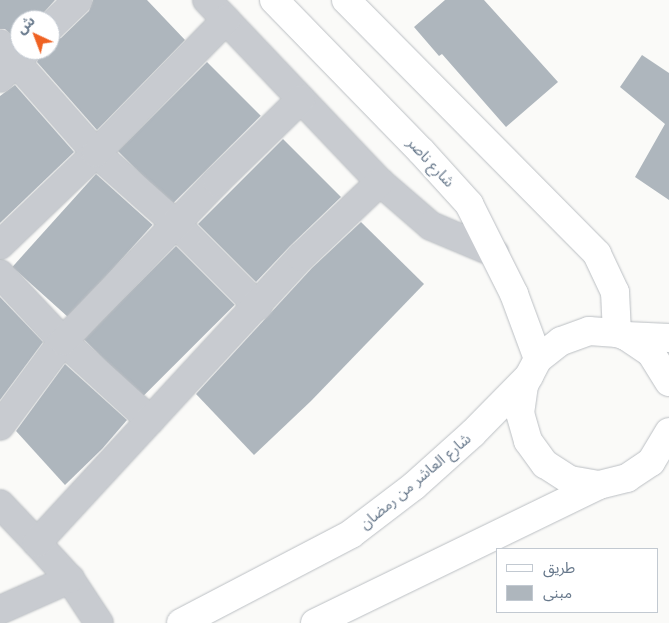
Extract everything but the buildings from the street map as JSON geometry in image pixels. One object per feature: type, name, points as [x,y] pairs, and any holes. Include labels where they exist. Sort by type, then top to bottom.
[{"type":"main road","name":"شارع ناصر","points":[[274,0],[421,151],[469,204],[514,294],[533,367]]},
{"type":"main road","points":[[346,0],[597,254],[615,292],[622,335]]},
{"type":"main road","name":"شارع العاشر من رمضان","points":[[181,623],[351,534],[414,486],[473,433],[533,367],[561,340],[588,332],[622,335]]},
{"type":"main road","points":[[622,335],[669,338]]},
{"type":"main road","points":[[622,335],[651,352],[669,382]]},
{"type":"main road","points":[[533,367],[524,385],[520,413],[528,441],[545,464],[570,480],[599,485]]},
{"type":"main road","points":[[315,623],[599,485],[627,478],[660,459],[669,432]]},
{"type":"street","points":[[60,18],[78,0]]},
{"type":"street","points":[[207,0],[380,182],[431,226],[495,253]]},
{"type":"street","points":[[0,245],[96,153],[226,20]]},
{"type":"street","points":[[13,60],[96,153],[176,224],[258,306]]},
{"type":"street","points":[[0,426],[63,341],[301,99]]},
{"type":"street","points":[[38,543],[150,420],[258,306],[301,257],[380,182]]},
{"type":"street","points":[[0,274],[63,341],[150,420]]},
{"type":"street","points":[[0,504],[70,579],[99,623]]},
{"type":"street","points":[[0,610],[70,579]]}]
